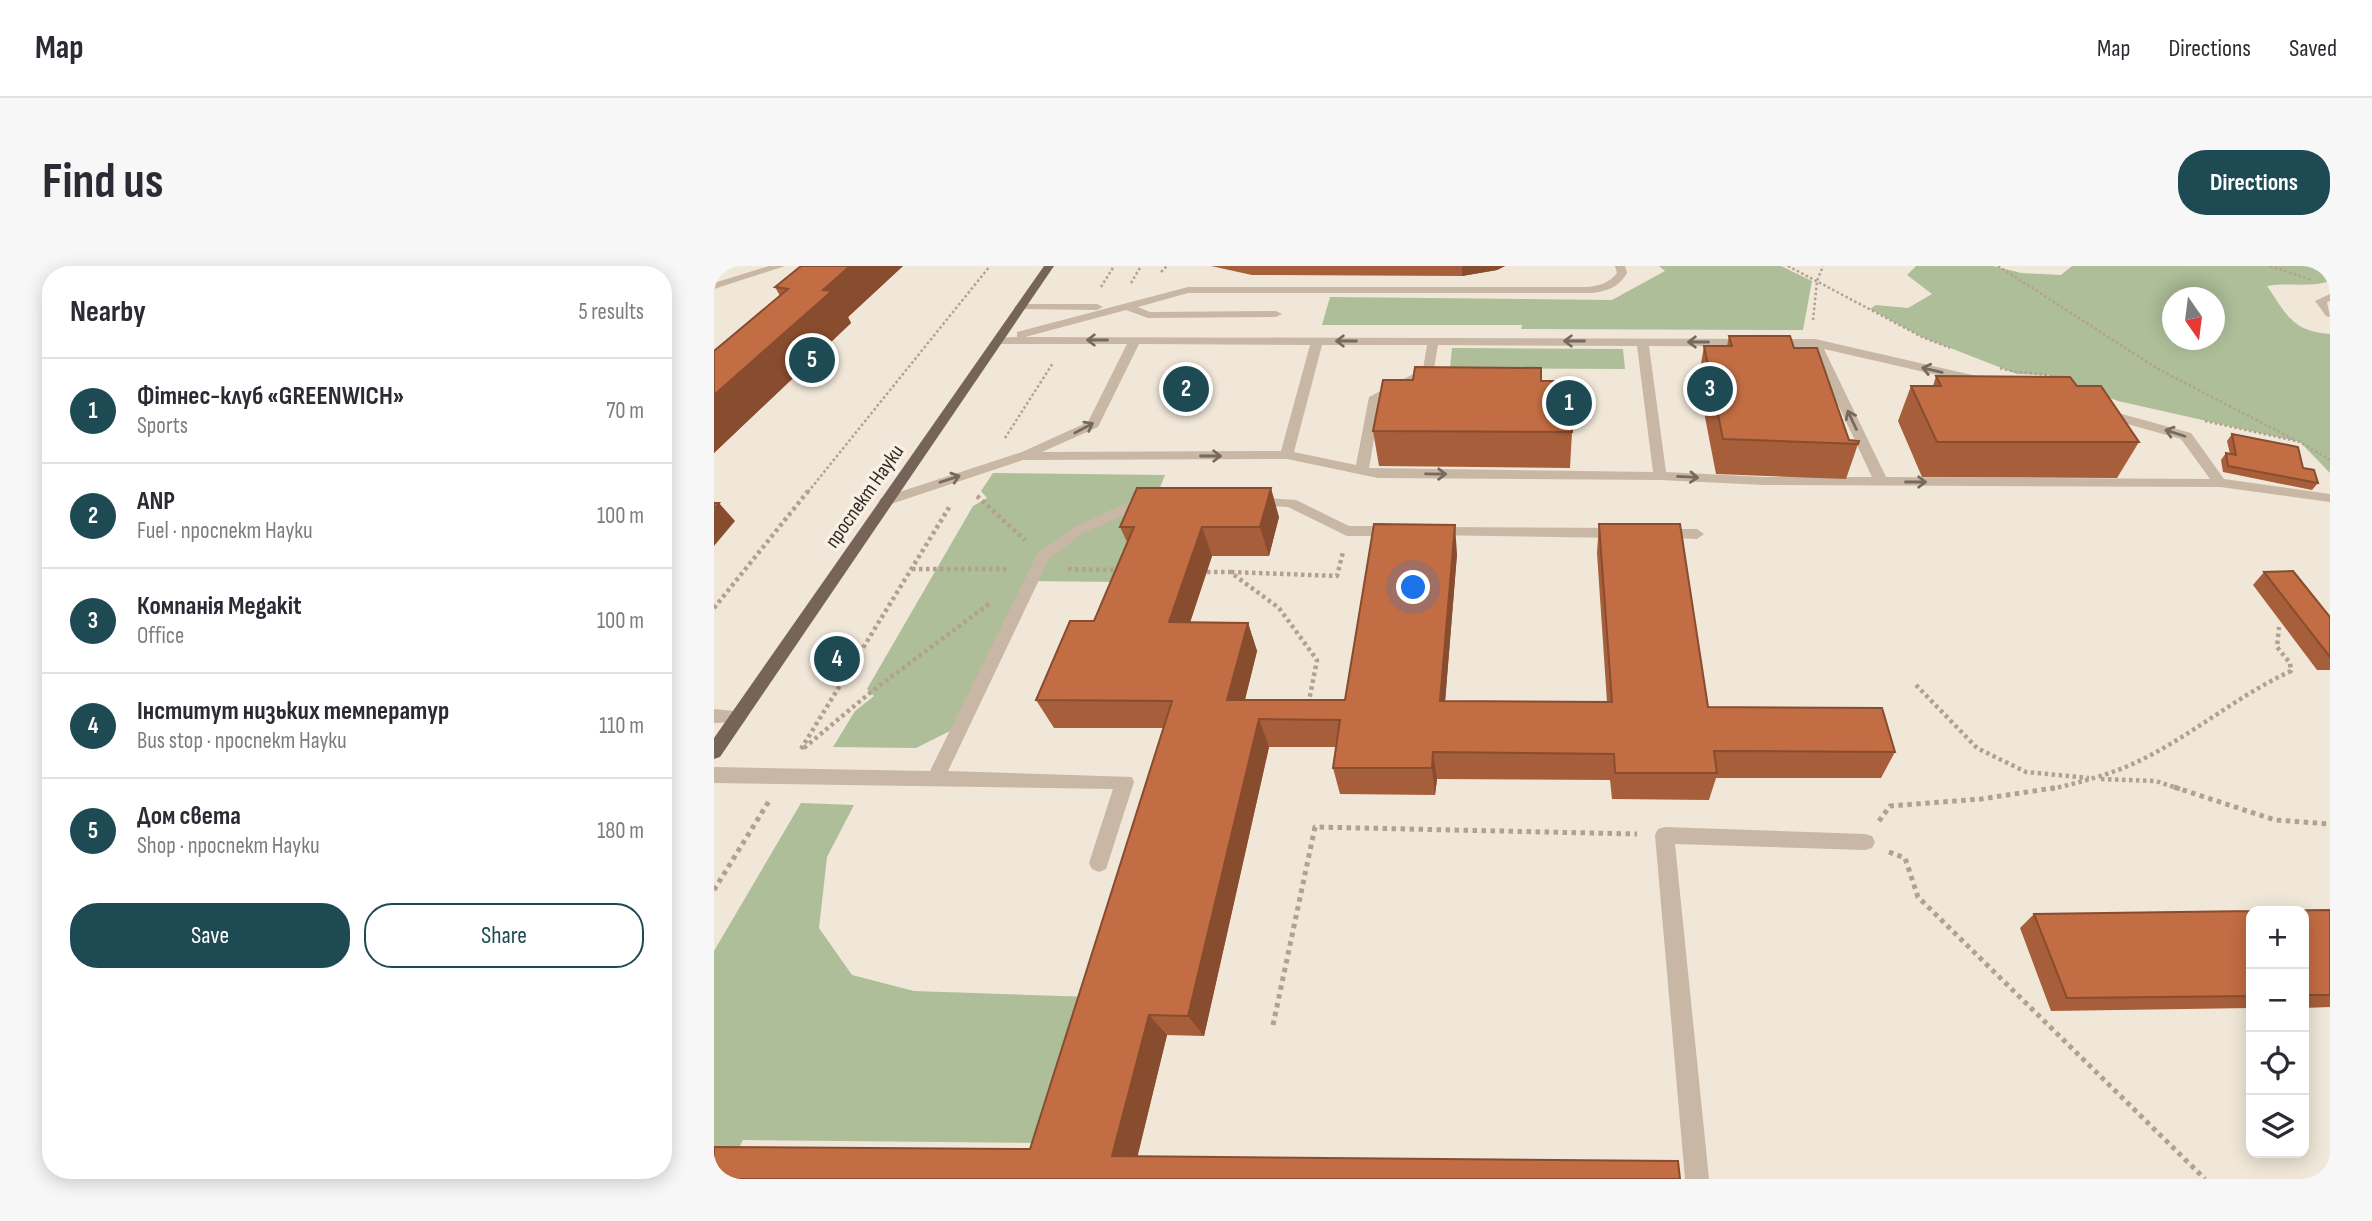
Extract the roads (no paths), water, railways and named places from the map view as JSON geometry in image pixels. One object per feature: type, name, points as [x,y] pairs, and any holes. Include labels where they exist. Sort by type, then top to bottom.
[{"type":"main road","name":"проспект Науки","points":[[714,752],[1049,266]]},
{"type":"lane","points":[[714,286],[780,266]]},
{"type":"lane","points":[[998,340],[1188,290],[1587,290],[1600,289],[1619,279],[1622,273],[1620,266]]},
{"type":"lane","points":[[2330,297],[2321,301],[2330,314]]},
{"type":"lane","points":[[1020,307],[1127,305],[1148,315],[1276,314]]},
{"type":"lane","points":[[998,340],[1815,343],[1991,383]]},
{"type":"lane","points":[[886,501],[1022,456],[1093,424],[1135,340]]},
{"type":"lane","points":[[1287,455],[1317,341]]},
{"type":"lane","points":[[1362,470],[1375,397],[1429,371],[1433,341]]},
{"type":"lane","points":[[1642,341],[1660,476]]},
{"type":"lane","points":[[1815,343],[1872,481]]},
{"type":"lane","points":[[2084,407],[2186,436],[2220,483]]},
{"type":"lane","points":[[1022,456],[1287,455],[1378,474],[2220,483],[2330,498]]},
{"type":"lane","points":[[935,779],[1043,556],[1079,530],[1142,501],[1169,501]]},
{"type":"lane","points":[[1237,502],[1291,503],[1348,531],[1698,534]]},
{"type":"lane","points":[[714,716],[738,717]]},
{"type":"lane","points":[[714,775],[1125,782],[1099,863]]},
{"type":"lane","points":[[1697,1179],[1665,835],[1865,842]]},
{"type":"place","name":"Дом света","points":[[812,360]]},
{"type":"place","name":"ANP","points":[[1186,389]]},
{"type":"place","name":"Компанія Megakit","points":[[1710,389]]},
{"type":"place","name":"Фітнес-клуб «GREENWICH»","points":[[1569,403]]},
{"type":"place","name":"Інститут низьких температур","points":[[837,659]]}]
